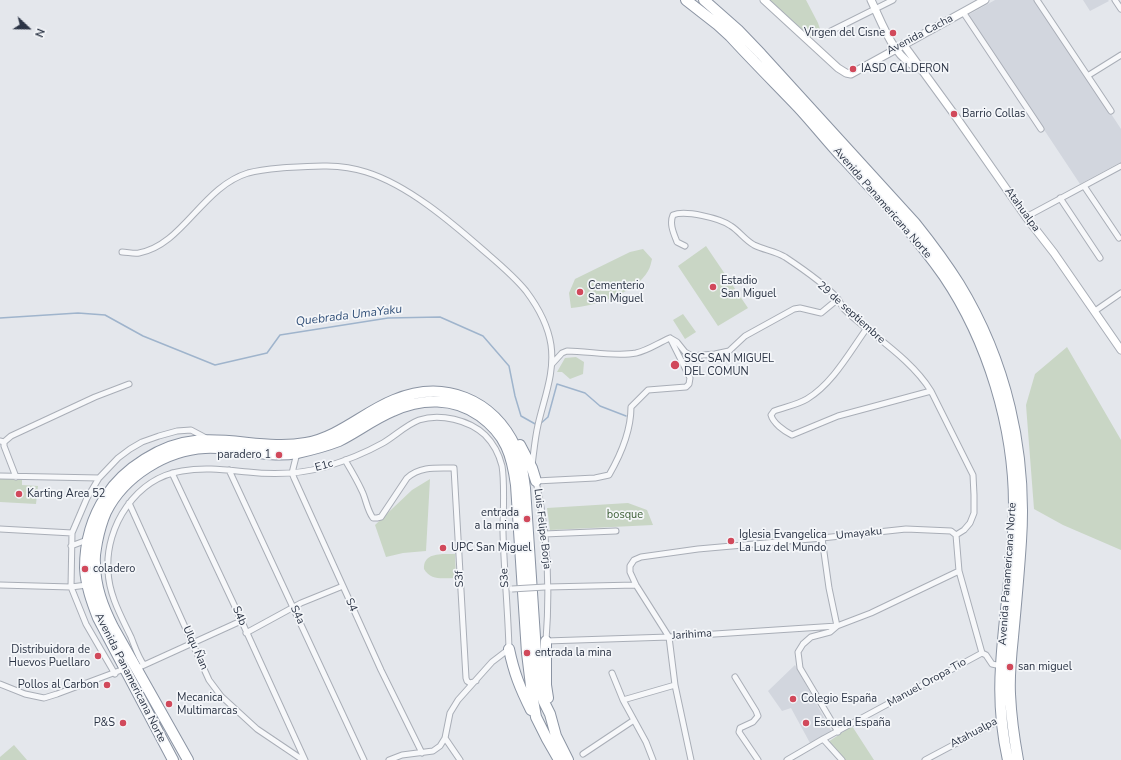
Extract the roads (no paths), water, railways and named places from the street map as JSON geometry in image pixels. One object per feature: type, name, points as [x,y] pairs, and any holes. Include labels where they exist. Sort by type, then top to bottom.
[{"type":"highway","name":"Avenida Panamericana Norte","points":[[686,0],[718,25],[739,45],[905,226],[944,277],[959,300],[991,370],[1004,419],[1013,480],[1013,545],[1001,666],[1000,707],[1008,760]]},
{"type":"highway","name":"Avenida Panamericana Norte","points":[[704,0],[738,30],[761,54],[915,223],[936,250],[959,284],[982,326],[999,367],[1010,406],[1016,437],[1022,486],[1021,542],[1010,681],[1012,718],[1018,760]]},
{"type":"highway","name":"Avenida Panamericana Norte","points":[[173,760],[120,671],[98,618],[87,585],[85,569],[87,540],[94,518],[106,495],[123,477],[144,459],[162,449],[194,441],[210,440],[234,440],[259,444],[280,445],[309,442],[342,429],[392,401],[410,394],[429,391],[451,393],[466,397],[475,402],[497,418],[511,437],[517,449],[525,488],[538,682],[544,702],[550,714],[556,736],[568,760]]},
{"type":"highway","name":"Avenida Panamericana Norte","points":[[188,760],[140,667],[104,608],[98,591],[94,562],[100,530],[106,512],[115,499],[141,472],[160,460],[180,452],[206,448],[272,454],[297,453],[338,441],[393,411],[422,402],[438,401],[456,404],[478,414],[491,425],[508,450],[513,465],[527,653],[536,717],[559,760]]},
{"type":"highway","points":[[511,437],[523,449],[536,481]]},
{"type":"highway","points":[[546,641],[546,685],[550,714]]},
{"type":"highway","points":[[509,649],[513,669],[519,687],[536,717]]},
{"type":"street","name":"Avenida Cacha","points":[[764,0],[838,68],[852,73],[895,48],[985,0]]},
{"type":"street","name":"Atahualpa","points":[[871,0],[895,48],[912,65],[923,70]]},
{"type":"street","points":[[823,35],[894,0]]},
{"type":"street","points":[[1037,0],[1111,111]]},
{"type":"street","points":[[1114,0],[1121,9]]},
{"type":"street","points":[[963,12],[1041,129]]},
{"type":"street","name":"Atahualpa","points":[[903,44],[1095,311],[1121,350]]},
{"type":"street","points":[[1089,75],[1121,55]]},
{"type":"street","points":[[122,252],[138,254],[158,246],[176,232],[211,195],[234,178],[249,172],[316,166],[365,171],[379,177],[415,197],[451,222],[505,269],[526,291],[542,316],[551,344],[552,364],[550,379],[538,426],[532,468]]},
{"type":"street","points":[[1026,217],[1121,166]]},
{"type":"street","points":[[1084,186],[1119,238]]},
{"type":"street","points":[[1060,198],[1100,258]]},
{"type":"street","name":"29 de septiembre","points":[[686,246],[677,242],[672,227],[671,219],[673,215],[701,215],[717,219],[731,226],[755,246],[783,256],[827,289],[838,299],[844,309],[910,366],[931,391],[972,475],[974,513],[970,523],[964,530],[956,534]]},
{"type":"street","points":[[1095,311],[1121,293]]},
{"type":"street","points":[[552,364],[562,353],[567,351],[634,353],[651,348],[670,338],[677,342],[684,352],[692,356],[715,354],[729,350],[745,336],[794,309],[800,308],[821,313],[838,299]]},
{"type":"street","points":[[867,328],[831,378],[818,390],[806,400],[774,411],[771,415],[772,418],[785,432],[792,435],[838,416],[931,391]]},
{"type":"street","name":"Luis Felipe Borja","points":[[546,641],[547,587],[544,534],[541,504],[536,481],[595,478],[608,475],[618,456],[628,430],[631,417],[631,408],[648,390],[686,387],[689,384],[690,378],[670,338]]},
{"type":"street","points":[[16,477],[2,442],[11,436],[95,397],[129,384]]},
{"type":"street","name":"E1c","points":[[140,667],[114,600],[108,573],[108,561],[112,538],[118,519],[129,503],[145,487],[154,481],[172,473],[199,469],[292,473],[326,466],[365,452],[419,421],[431,418],[459,421],[476,428],[494,446],[500,460]]},
{"type":"street","points":[[0,684],[25,694],[44,698],[120,671],[86,624],[71,587],[72,533],[87,498],[100,478],[118,458],[130,449],[142,442],[177,431],[191,430],[210,440]]},
{"type":"street","points":[[292,473],[297,453]]},
{"type":"street","name":"S3f","points":[[345,460],[362,490],[370,514],[373,518],[381,517],[407,478],[412,473],[420,469],[454,468],[465,671],[467,681],[470,683],[476,681]]},
{"type":"street","name":"S3e","points":[[500,460],[502,468],[509,589],[509,649]]},
{"type":"street","name":"S4a","points":[[228,470],[294,607],[364,760]]},
{"type":"street","name":"S4b","points":[[172,473],[304,760]]},
{"type":"street","name":"S4","points":[[292,473],[312,521],[381,670],[422,753]]},
{"type":"street","points":[[0,476],[100,478]]},
{"type":"street","name":"Ulqu Ñan","points":[[129,503],[209,680],[221,696],[257,729],[304,760]]},
{"type":"street","points":[[0,529],[72,533]]},
{"type":"street","name":"Umayaku","points":[[636,585],[630,572],[630,566],[634,560],[641,557],[698,549],[906,529],[951,531],[956,534]]},
{"type":"street","points":[[544,534],[616,531]]},
{"type":"street","points":[[956,534],[959,571],[982,653],[986,655],[992,664],[1001,666]]},
{"type":"street","points":[[822,538],[828,588],[837,626]]},
{"type":"street","points":[[71,546],[87,540]]},
{"type":"street","points":[[838,732],[800,668],[798,652],[803,644],[811,637],[830,632],[837,626],[871,613],[959,571]]},
{"type":"street","points":[[0,585],[71,587],[87,585]]},
{"type":"street","points":[[509,589],[636,585],[669,637],[674,685],[691,760]]},
{"type":"street","points":[[246,632],[294,607],[343,586]]},
{"type":"street","points":[[140,667],[241,621]]},
{"type":"street","name":"Jarihima","points":[[546,641],[669,637],[837,626]]},
{"type":"street","points":[[388,760],[402,755],[433,751],[440,746],[445,738],[450,713],[458,700],[492,662],[509,649]]},
{"type":"street","name":"Manuel Oropa Tio","points":[[788,760],[823,738],[838,732],[982,653]]},
{"type":"street","points":[[612,673],[623,700],[646,742],[653,760]]},
{"type":"street","points":[[735,677],[758,716],[753,722],[740,728],[739,732],[758,760]]},
{"type":"street","points":[[623,700],[674,685]]},
{"type":"street","name":"Atahualpa","points":[[926,760],[1002,719]]},
{"type":"street","points":[[583,754],[634,720]]},
{"type":"street","points":[[445,738],[460,760]]},
{"type":"street","points":[[823,738],[842,760]]},
{"type":"waterway","name":"Quebrada UmaYaku","points":[[0,318],[78,313],[105,315],[143,336],[215,365],[267,353],[280,335],[388,318],[440,317],[483,336],[509,366],[521,416],[537,425]]},
{"type":"waterway","name":"Quebrada UmaYaku","points":[[540,424],[548,417],[557,384],[585,393],[600,406],[626,416]]},
{"type":"place","name":"Virgen del Cisne","points":[[893,33]]},
{"type":"place","name":"IASD CALDERON","points":[[853,69]]},
{"type":"place","name":"Barrio Collas","points":[[954,114]]},
{"type":"place","name":"Estadio San Miguel","points":[[713,287]]},
{"type":"place","name":"Cementerio San Miguel","points":[[580,292]]},
{"type":"place","name":"SSC SAN MIGUEL DEL COMUN","points":[[675,365]]},
{"type":"place","name":"paradero 1","points":[[279,455]]},
{"type":"place","name":"Karting Area 52","points":[[19,494]]},
{"type":"place","name":"entrada a la mina","points":[[527,519]]},
{"type":"place","name":"Iglesia Evangelica La Luz del Mundo","points":[[731,541]]},
{"type":"place","name":"UPC San Miguel","points":[[443,548]]},
{"type":"place","name":"coladero","points":[[85,569]]},
{"type":"place","name":"entrada la mina","points":[[527,653]]},
{"type":"place","name":"Distribuidora de Huevos Puellaro","points":[[98,656]]},
{"type":"place","name":"san miguel","points":[[1010,667]]},
{"type":"place","name":"Pollos al Carbon","points":[[107,685]]},
{"type":"place","name":"Colegio España","points":[[793,699]]},
{"type":"place","name":"Mecanica Multimarcas","points":[[169,704]]},
{"type":"place","name":"P&S","points":[[123,723]]},
{"type":"place","name":"Escuela España","points":[[806,723]]},
{"type":"park label","name":"bosque","points":[[625,515]]}]
